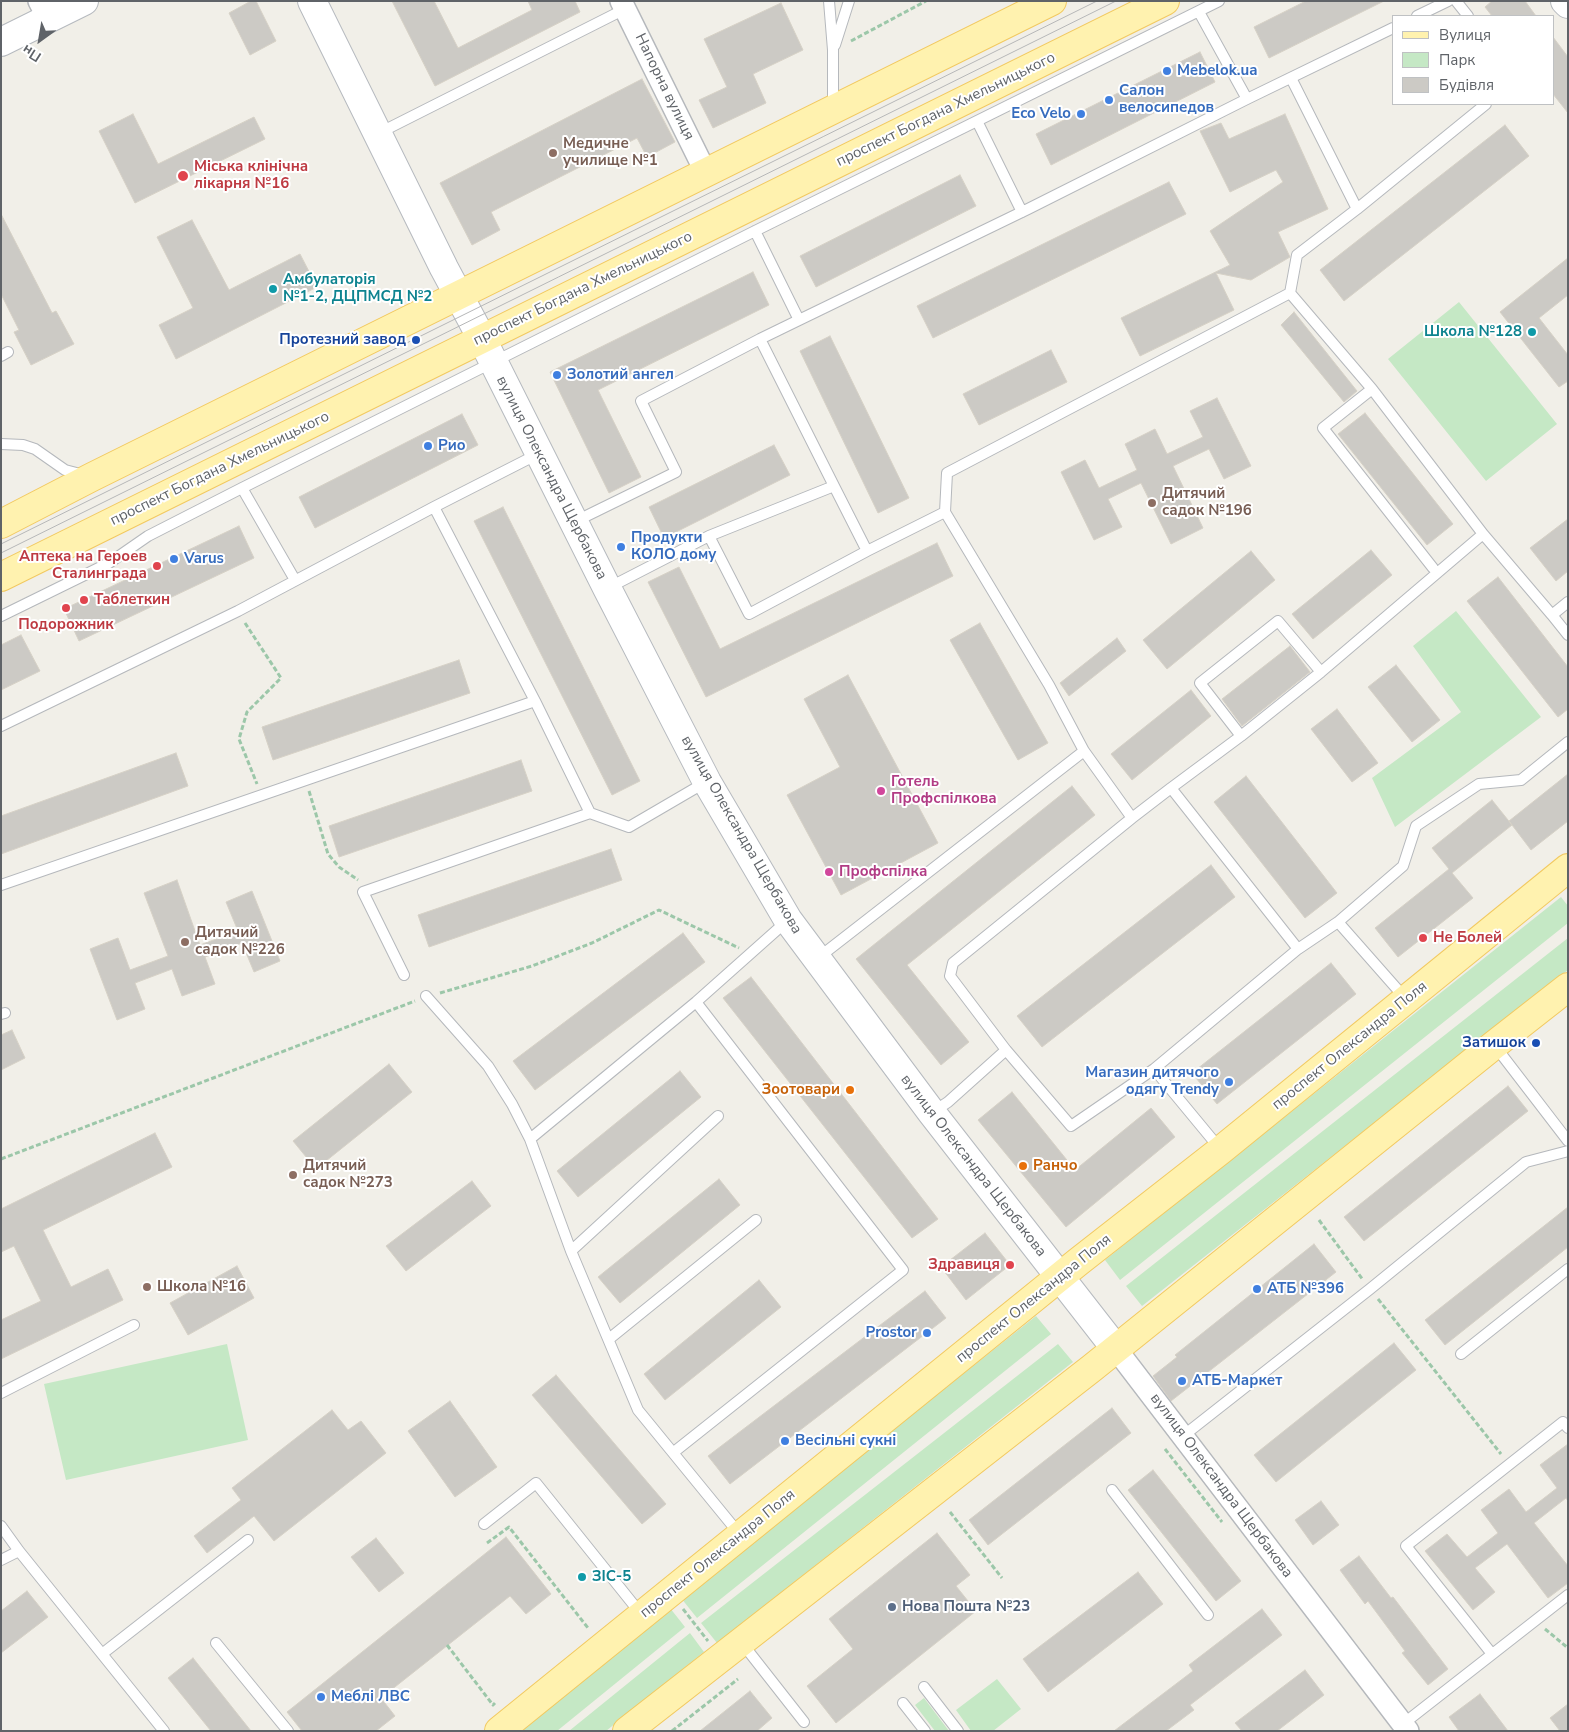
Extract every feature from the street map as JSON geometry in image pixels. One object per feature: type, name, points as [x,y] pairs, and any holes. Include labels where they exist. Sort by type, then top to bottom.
[{"type":"main road","points":[[1,524],[92,476],[1052,1]]},
{"type":"main road","name":"проспект Богдана Хмельницького","points":[[1,577],[487,351],[1069,62],[1165,1]]},
{"type":"main road","name":"проспект Олександра Поля","points":[[499,1731],[1568,868]]},
{"type":"main road","points":[[627,1731],[1116,1348],[1494,1044],[1568,987]]},
{"type":"street","points":[[1,42],[44,10],[84,1]]},
{"type":"street","name":"вулиця Олександра Щербакова","points":[[312,1],[458,295],[706,782],[788,920],[932,1113],[1059,1278],[1116,1348],[1406,1727]]},
{"type":"street","points":[[1565,1],[1568,4]]},
{"type":"street","name":"Напорна вулиця","points":[[623,5],[706,173]]},
{"type":"lane","points":[[829,1],[833,50],[833,110]]},
{"type":"lane","points":[[833,50],[850,1]]},
{"type":"lane","points":[[1,616],[109,562],[148,536],[242,488],[487,351],[755,230],[849,171],[977,121],[1069,62],[1199,12],[1219,1]]},
{"type":"lane","points":[[1419,15],[1448,1]]},
{"type":"lane","points":[[1456,1],[1467,15]]},
{"type":"lane","points":[[378,134],[623,5]]},
{"type":"lane","points":[[1199,12],[1247,99]]},
{"type":"lane","points":[[573,522],[676,472],[641,401],[760,339],[1022,212],[1392,28]]},
{"type":"lane","points":[[1291,78],[1356,209]]},
{"type":"lane","points":[[1290,292],[1297,255],[1485,105]]},
{"type":"lane","points":[[977,121],[1022,212]]},
{"type":"lane","points":[[755,230],[799,320]]},
{"type":"lane","points":[[1290,292],[1372,389],[1483,534],[1568,635]]},
{"type":"lane","points":[[1132,818],[1084,751],[1049,685],[945,512],[946,473],[1290,292]]},
{"type":"lane","points":[[760,339],[867,551]]},
{"type":"lane","points":[[1372,389],[1324,428],[1433,568]]},
{"type":"lane","points":[[1,444],[22,445],[35,449],[65,470],[92,476]]},
{"type":"lane","points":[[1,726],[238,611],[434,507],[539,454]]},
{"type":"lane","points":[[607,588],[709,536],[834,486]]},
{"type":"lane","points":[[242,488],[295,580]]},
{"type":"lane","points":[[434,507],[535,701],[590,813]]},
{"type":"lane","points":[[709,536],[749,614],[945,512]]},
{"type":"lane","points":[[1483,534],[1322,672],[1242,736],[1132,818],[953,963],[950,976],[1006,1050],[1072,1126],[1154,1069],[1298,949],[1338,922],[1403,866],[1416,826],[1479,784],[1521,780],[1568,742]]},
{"type":"lane","points":[[1552,615],[1568,602]]},
{"type":"lane","points":[[1242,736],[1200,683],[1278,620],[1322,672]]},
{"type":"lane","points":[[1,885],[535,701]]},
{"type":"lane","points":[[816,959],[1084,751]]},
{"type":"lane","points":[[404,975],[363,892],[590,813],[629,826],[706,782]]},
{"type":"lane","points":[[1171,788],[1298,949]]},
{"type":"lane","points":[[530,1139],[696,1002],[788,920]]},
{"type":"lane","points":[[1338,922],[1406,1000]]},
{"type":"lane","points":[[426,996],[488,1066],[512,1104],[530,1139],[571,1252],[638,1410],[741,1536]]},
{"type":"lane","points":[[674,1452],[903,1270],[696,1002]]},
{"type":"lane","points":[[1494,1044],[1568,1141]]},
{"type":"lane","points":[[932,1113],[948,1102],[1006,1050]]},
{"type":"lane","points":[[1154,1069],[1221,1150]]},
{"type":"lane","points":[[571,1252],[718,1116]]},
{"type":"lane","points":[[1183,1436],[1370,1289],[1526,1162],[1568,1151]]},
{"type":"lane","points":[[609,1339],[756,1220]]},
{"type":"lane","points":[[1461,1354],[1568,1269]]},
{"type":"lane","points":[[1,1393],[134,1325]]},
{"type":"lane","points":[[1492,1654],[1406,1546],[1563,1422],[1568,1428]]},
{"type":"lane","points":[[484,1524],[536,1483],[642,1615]]},
{"type":"lane","points":[[1112,1490],[1208,1615]]},
{"type":"lane","points":[[1,1526],[164,1731]]},
{"type":"lane","points":[[102,1654],[248,1540]]},
{"type":"lane","points":[[1,1560],[19,1551]]},
{"type":"lane","points":[[1406,1727],[1492,1654],[1568,1595]]},
{"type":"lane","points":[[741,1642],[804,1722]]},
{"type":"lane","points":[[216,1643],[288,1731]]},
{"type":"lane","points":[[924,1687],[958,1731]]},
{"type":"lane","points":[[903,1703],[926,1731]]},
{"type":"path","points":[[833,50],[926,1]]},
{"type":"path","points":[[238,611],[281,678],[247,712],[239,739],[261,794]]},
{"type":"path","points":[[306,779],[328,854],[339,867],[357,879],[363,892]]},
{"type":"path","points":[[1,1159],[426,996],[532,966],[592,943],[659,910],[751,953]]},
{"type":"path","points":[[1319,1220],[1370,1289],[1509,1465]]},
{"type":"path","points":[[950,1512],[1002,1578]]},
{"type":"path","points":[[487,1543],[509,1527],[588,1628]]},
{"type":"path","points":[[678,1602],[714,1648]]},
{"type":"path","points":[[1536,1620],[1568,1648]]},
{"type":"path","points":[[447,1645],[493,1705]]},
{"type":"path","points":[[672,1731],[738,1680]]},
{"type":"green space","points":[[1459,302],[1557,424],[1486,481],[1388,359]]},
{"type":"green space","points":[[1456,611],[1541,717],[1395,827],[1372,778],[1461,712],[1413,646]]},
{"type":"green space","points":[[1561,897],[1568,906],[1568,923],[1120,1280],[1105,1260]]},
{"type":"green space","points":[[1568,938],[1568,970],[1142,1306],[1126,1286]]},
{"type":"green space","points":[[1036,1316],[1051,1334],[697,1618],[681,1598]]},
{"type":"green space","points":[[227,1344],[248,1440],[66,1480],[44,1384]]},
{"type":"green space","points":[[1058,1344],[1073,1362],[717,1643],[701,1623]]},
{"type":"green space","points":[[670,1608],[685,1627],[557,1731],[518,1731]]},
{"type":"green space","points":[[690,1633],[704,1652],[606,1731],[569,1731]]},
{"type":"green space","points":[[997,1679],[1021,1709],[993,1731],[971,1731],[956,1710]]},
{"type":"green space","points":[[924,1698],[949,1731],[935,1731],[915,1705]]},
{"type":"building","points":[[251,1],[256,1],[276,41],[250,55],[229,13]]},
{"type":"building","points":[[392,1],[434,1],[458,48],[532,10],[528,1],[575,1],[580,12],[435,86]]},
{"type":"building","points":[[1306,1],[1384,1],[1269,58],[1254,27]]},
{"type":"building","points":[[1492,1],[1525,1],[1535,15],[1491,15],[1485,7]]},
{"type":"building","points":[[781,3],[803,50],[753,74],[766,103],[713,128],[699,100],[727,87],[704,39]]},
{"type":"building","points":[[1554,38],[1568,57],[1568,113],[1554,95]]},
{"type":"building","points":[[1200,52],[1215,82],[1051,165],[1036,134]]},
{"type":"building","name":"Медичне училище №1","points":[[642,79],[675,142],[647,157],[637,138],[491,212],[500,230],[472,245],[440,183]]},
{"type":"building","points":[[133,114],[158,164],[254,117],[265,139],[135,203],[99,131]]},
{"type":"building","points":[[1285,114],[1328,209],[1278,232],[1290,257],[1251,280],[1216,273],[1234,310],[1140,356],[1121,318],[1230,265],[1210,231],[1283,182],[1276,170],[1230,192],[1200,131],[1221,123],[1229,139]]},
{"type":"building","points":[[1505,125],[1529,156],[1344,301],[1320,270]]},
{"type":"building","points":[[960,175],[976,206],[816,287],[800,256]]},
{"type":"building","points":[[1169,182],[1186,214],[933,338],[917,306]]},
{"type":"building","points":[[1,214],[52,313],[56,311],[74,344],[31,365],[14,332],[19,330],[1,294]]},
{"type":"building","name":"Амбулаторія №1-2, ДЦПМСД №2","points":[[192,220],[229,290],[300,254],[317,287],[176,359],[159,325],[193,308],[157,237]]},
{"type":"building","name":"Школа №128","points":[[1568,258],[1568,295],[1539,318],[1568,355],[1568,381],[1559,387],[1500,312]]},
{"type":"building","points":[[753,272],[769,305],[598,390],[641,477],[609,493],[550,372]]},
{"type":"building","points":[[1294,312],[1357,391],[1344,402],[1281,325]]},
{"type":"building","points":[[830,336],[909,498],[878,513],[800,351]]},
{"type":"building","points":[[1051,350],[1067,382],[979,425],[963,394]]},
{"type":"building","points":[[1217,398],[1251,466],[1224,479],[1209,449],[1173,466],[1203,528],[1171,544],[1141,483],[1108,499],[1122,527],[1094,540],[1061,472],[1085,460],[1099,488],[1137,470],[1125,444],[1155,429],[1167,454],[1203,437],[1190,411]]},
{"type":"building","points":[[1365,413],[1453,524],[1427,545],[1338,434]]},
{"type":"building","points":[[462,414],[478,445],[315,528],[299,497]]},
{"type":"building","points":[[774,445],[790,475],[664,538],[649,507]]},
{"type":"building","points":[[503,507],[640,781],[612,795],[474,521]]},
{"type":"building","points":[[1568,519],[1568,571],[1556,581],[1530,548]]},
{"type":"building","points":[[239,526],[254,558],[79,641],[64,609]]},
{"type":"building","points":[[937,543],[953,576],[706,697],[648,582],[679,567],[720,649]]},
{"type":"building","points":[[1371,550],[1392,575],[1313,639],[1292,614]]},
{"type":"building","points":[[1251,551],[1275,580],[1167,669],[1143,640]]},
{"type":"building","points":[[1498,577],[1568,667],[1568,709],[1558,717],[1467,601]]},
{"type":"building","points":[[980,623],[1048,743],[1018,760],[950,640]]},
{"type":"building","points":[[21,635],[40,671],[1,690],[1,645]]},
{"type":"building","points":[[1117,638],[1126,651],[1069,696],[1060,683]]},
{"type":"building","points":[[1290,646],[1310,672],[1242,726],[1222,699]]},
{"type":"building","points":[[459,660],[470,693],[273,760],[262,727]]},
{"type":"building","points":[[1396,665],[1440,720],[1412,742],[1368,687]]},
{"type":"building","points":[[848,675],[938,843],[841,895],[787,795],[840,767],[804,699]]},
{"type":"building","points":[[1191,690],[1211,716],[1132,780],[1111,754]]},
{"type":"building","points":[[1337,709],[1378,763],[1352,782],[1311,729]]},
{"type":"building","points":[[176,753],[188,786],[1,854],[1,816]]},
{"type":"building","points":[[521,760],[532,791],[339,857],[329,826]]},
{"type":"building","points":[[1568,774],[1568,821],[1531,850],[1509,821]]},
{"type":"building","points":[[1246,776],[1337,893],[1305,918],[1214,802]]},
{"type":"building","points":[[1072,786],[1095,815],[907,965],[969,1042],[941,1065],[856,959]]},
{"type":"building","points":[[1492,800],[1512,825],[1452,873],[1473,898],[1398,957],[1375,928],[1449,869],[1432,848]]},
{"type":"building","points":[[611,849],[622,880],[429,947],[418,915]]},
{"type":"building","points":[[1211,865],[1235,897],[1042,1047],[1017,1016]]},
{"type":"building","points":[[177,880],[200,945],[238,931],[226,902],[252,891],[280,961],[254,972],[242,943],[205,957],[215,984],[182,996],[172,969],[135,983],[145,1009],[117,1020],[90,949],[118,938],[130,970],[168,956],[144,893]]},
{"type":"building","points":[[683,933],[705,962],[535,1090],[513,1061]]},
{"type":"building","points":[[1331,963],[1356,994],[1217,1104],[1192,1073]]},
{"type":"building","points":[[751,977],[938,1219],[912,1238],[723,998]]},
{"type":"building","points":[[12,1030],[25,1058],[1,1070],[1,1035]]},
{"type":"building","points":[[389,1064],[412,1092],[316,1169],[293,1141]]},
{"type":"building","points":[[680,1071],[701,1097],[578,1197],[557,1171]]},
{"type":"building","points":[[1508,1086],[1528,1111],[1364,1241],[1344,1217]]},
{"type":"building","points":[[1012,1092],[1075,1170],[1151,1108],[1175,1137],[1066,1227],[978,1120]]},
{"type":"building","points":[[155,1133],[172,1167],[43,1230],[71,1287],[108,1269],[123,1300],[1,1359],[1,1320],[41,1301],[14,1246],[1,1252],[1,1209]]},
{"type":"building","points":[[719,1179],[740,1205],[620,1303],[598,1277]]},
{"type":"building","points":[[472,1181],[491,1206],[406,1271],[386,1246]]},
{"type":"building","points":[[1568,1207],[1568,1247],[1445,1345],[1425,1320]]},
{"type":"building","points":[[985,1233],[1010,1265],[966,1300],[941,1267]]},
{"type":"building","points":[[1314,1244],[1336,1272],[1171,1401],[1153,1376],[1177,1357],[1175,1355]]},
{"type":"building","points":[[237,1266],[254,1298],[188,1335],[170,1303]]},
{"type":"building","points":[[759,1280],[781,1307],[665,1400],[644,1374]]},
{"type":"building","points":[[925,1291],[946,1318],[730,1484],[708,1456]]},
{"type":"building","points":[[1394,1343],[1416,1370],[1276,1482],[1254,1455]]},
{"type":"building","points":[[556,1375],[666,1504],[642,1524],[532,1395]]},
{"type":"building","points":[[450,1401],[497,1467],[455,1497],[408,1431]]},
{"type":"building","points":[[1112,1408],[1131,1433],[988,1545],[969,1520]]},
{"type":"building","points":[[332,1410],[348,1430],[361,1421],[386,1453],[274,1541],[254,1516],[207,1553],[194,1536],[241,1500],[232,1488]]},
{"type":"building","points":[[1568,1444],[1568,1501],[1566,1498],[1534,1523],[1568,1566],[1568,1583],[1548,1598],[1507,1544],[1475,1568],[1495,1592],[1473,1610],[1425,1551],[1447,1534],[1467,1557],[1498,1533],[1481,1510],[1509,1489],[1526,1512],[1557,1488],[1540,1465]]},
{"type":"building","points":[[1153,1470],[1241,1581],[1216,1601],[1128,1490]]},
{"type":"building","points":[[1321,1501],[1339,1525],[1313,1545],[1295,1520]]},
{"type":"building","points":[[937,1533],[970,1575],[956,1586],[976,1611],[836,1723],[807,1686],[853,1649],[829,1619]]},
{"type":"building","points":[[506,1537],[551,1594],[526,1614],[510,1596],[381,1698],[395,1716],[376,1731],[302,1731],[287,1712]]},
{"type":"building","points":[[376,1538],[404,1573],[379,1592],[351,1557]]},
{"type":"building","points":[[1359,1556],[1448,1669],[1428,1685],[1402,1653],[1405,1651],[1368,1601],[1365,1604],[1340,1570]]},
{"type":"building","points":[[1138,1572],[1163,1604],[1048,1692],[1023,1659]]},
{"type":"building","points":[[27,1591],[48,1617],[1,1653],[1,1611]]},
{"type":"building","points":[[1262,1609],[1282,1635],[1190,1705],[1194,1710],[1166,1731],[1114,1731],[1193,1671],[1189,1665]]},
{"type":"building","points":[[193,1658],[251,1731],[211,1731],[168,1678]]},
{"type":"building","points":[[1305,1670],[1324,1695],[1277,1731],[1242,1731],[1235,1723]]},
{"type":"building","points":[[750,1691],[772,1718],[757,1731],[700,1731]]},
{"type":"building","points":[[1480,1694],[1508,1731],[1459,1731],[1449,1717]]},
{"type":"building","points":[[1568,1704],[1568,1731],[1560,1731],[1550,1718]]},
{"type":"tram line","points":[[1,544],[1097,1]]},
{"type":"tram line","points":[[1,553],[1116,1]]},
{"type":"place","name":"Mebelok.ua","points":[[1167,71]]},
{"type":"place","name":"Салон велосипедов","points":[[1109,100]]},
{"type":"place","name":"Eco Velo","points":[[1081,114]]},
{"type":"place","name":"Медичне училище №1","points":[[553,153]]},
{"type":"place","name":"Міська клінічна лікарня №16","points":[[183,176]]},
{"type":"place","name":"Амбулаторія №1-2, ДЦПМСД №2","points":[[273,289]]},
{"type":"place","name":"Школа №128","points":[[1532,332]]},
{"type":"place","name":"Протезний завод","points":[[416,340]]},
{"type":"place","name":"Золотий ангел","points":[[557,375]]},
{"type":"place","name":"Рио","points":[[428,446]]},
{"type":"place","name":"Дитячий садок №196","points":[[1152,503]]},
{"type":"place","name":"Продукти КОЛО дому","points":[[621,547]]},
{"type":"place","name":"Varus","points":[[174,559]]},
{"type":"place","name":"Аптека на Героев Сталинграда","points":[[157,566]]},
{"type":"place","name":"Таблеткин","points":[[84,600]]},
{"type":"place","name":"Подорожник","points":[[66,608]]},
{"type":"place","name":"Готель Профспілкова","points":[[881,791]]},
{"type":"place","name":"Профспілка","points":[[829,872]]},
{"type":"place","name":"Не Болей","points":[[1423,938]]},
{"type":"place","name":"Дитячий садок №226","points":[[185,942]]},
{"type":"place","name":"Затишок","points":[[1536,1043]]},
{"type":"place","name":"Магазин дитячого одягу Trendy","points":[[1229,1082]]},
{"type":"place","name":"Зоотовари","points":[[850,1090]]},
{"type":"place","name":"Ранчо","points":[[1023,1166]]},
{"type":"place","name":"Дитячий садок №273","points":[[293,1175]]},
{"type":"place","name":"Здравиця","points":[[1010,1265]]},
{"type":"place","name":"Школа №16","points":[[147,1287]]},
{"type":"place","name":"АТБ №396","points":[[1257,1289]]},
{"type":"place","name":"Prostor","points":[[927,1333]]},
{"type":"place","name":"АТБ-Маркет","points":[[1182,1381]]},
{"type":"place","name":"Весільні сукні","points":[[785,1441]]},
{"type":"place","name":"ЗІС-5","points":[[582,1577]]},
{"type":"place","name":"Нова Пошта №23","points":[[892,1607]]},
{"type":"place","name":"Меблі ЛВС","points":[[321,1697]]}]
